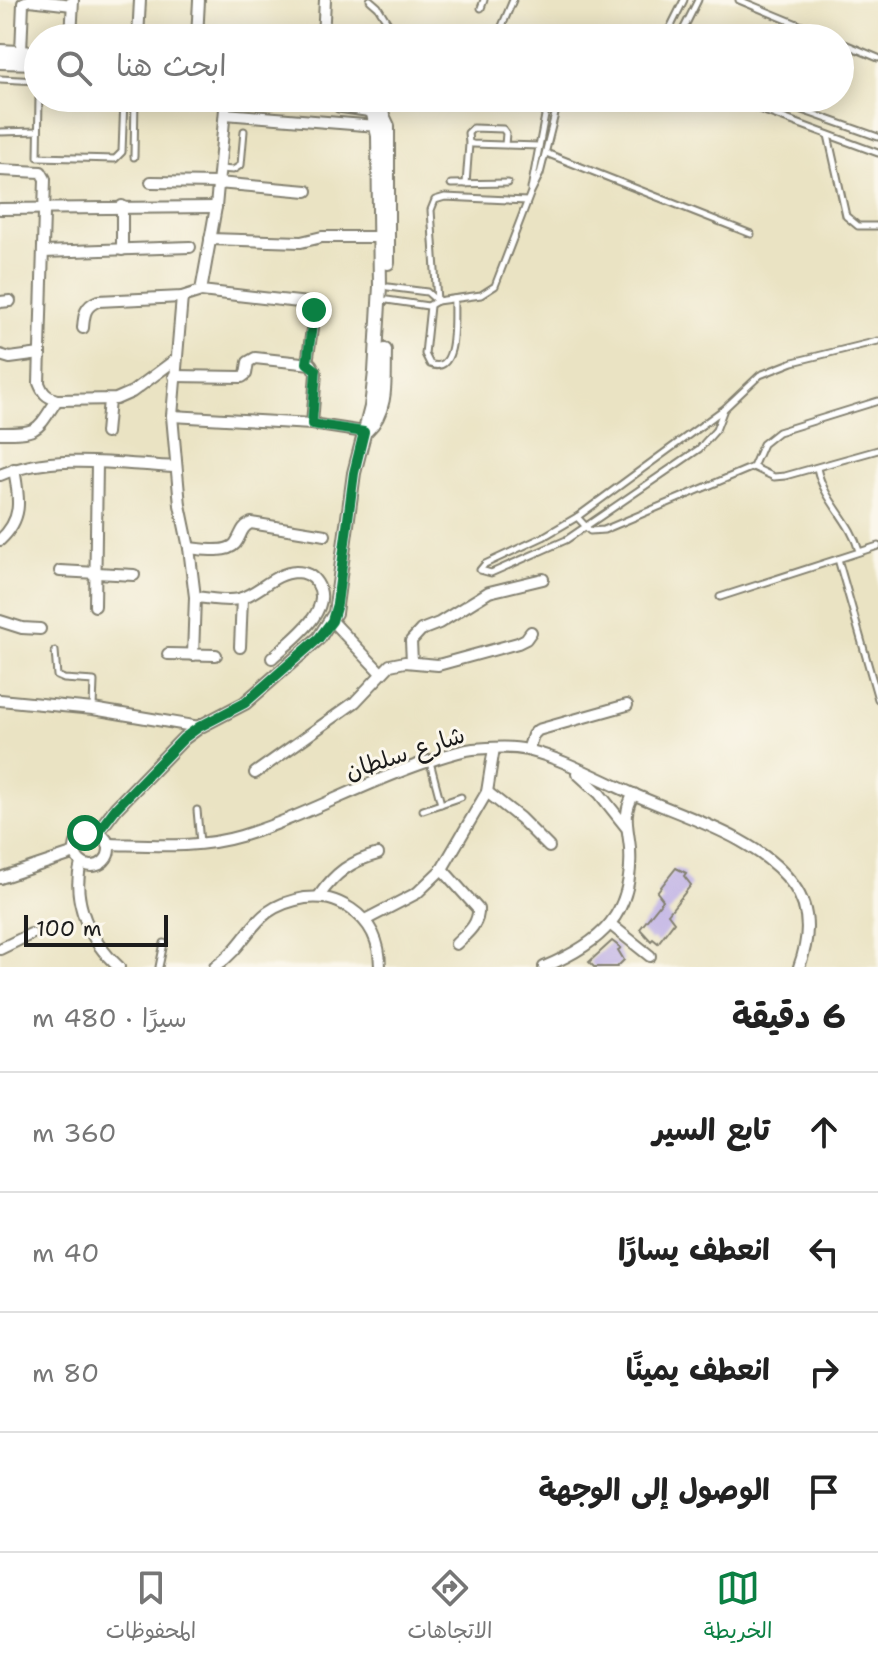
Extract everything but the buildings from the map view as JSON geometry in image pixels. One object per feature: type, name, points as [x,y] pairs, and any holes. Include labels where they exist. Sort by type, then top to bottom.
[{"type":"street","points":[[21,52],[23,3],[30,0],[72,3],[71,24]]},
{"type":"street","points":[[139,24],[140,0]]},
{"type":"street","points":[[198,24],[199,0]]},
{"type":"street","points":[[324,24],[325,0]]},
{"type":"street","points":[[0,51],[24,52]]},
{"type":"street","points":[[0,62],[24,63]]},
{"type":"street","points":[[370,112],[375,120],[379,237],[385,291]]},
{"type":"street","points":[[97,833],[116,808],[184,738],[245,703],[319,638],[332,621],[337,604],[354,473],[364,432],[378,418],[383,403],[388,126],[382,112]]},
{"type":"street","points":[[201,291],[216,207],[225,114],[375,120]]},
{"type":"street","points":[[0,170],[44,175],[39,383],[42,392],[48,398],[57,400],[109,400],[132,392],[175,360]]},
{"type":"street","points":[[151,182],[218,183],[307,191]]},
{"type":"street","points":[[122,206],[122,250]]},
{"type":"street","points":[[0,209],[216,207]]},
{"type":"street","points":[[210,239],[301,242],[322,237],[379,237]]},
{"type":"street","points":[[43,252],[190,247]]},
{"type":"street","points":[[83,328],[85,310],[98,301],[182,297],[201,291],[308,303],[314,315],[307,363]]},
{"type":"street","points":[[182,297],[172,416],[175,467],[195,597],[193,655]]},
{"type":"street","points":[[0,355],[10,358],[40,354]]},
{"type":"street","points":[[174,376],[242,377],[246,374],[248,362],[255,358],[307,363],[316,370],[312,424]]},
{"type":"street","points":[[0,433],[34,431],[57,400]]},
{"type":"street","points":[[106,433],[109,400]]},
{"type":"street","points":[[172,416],[312,424],[364,432]]},
{"type":"street","points":[[0,475],[14,469],[58,462],[175,467]]},
{"type":"street","points":[[95,606],[97,463]]},
{"type":"street","points":[[0,540],[18,517],[20,506],[14,469]]},
{"type":"street","points":[[189,548],[228,549],[235,544],[245,526],[251,523],[325,535]]},
{"type":"street","points":[[60,571],[134,575]]},
{"type":"street","points":[[195,597],[242,598],[278,577],[297,572],[314,578],[320,589],[320,602],[314,617],[272,658]]},
{"type":"street","points":[[412,662],[411,641],[421,630],[439,623],[495,589],[543,579]]},
{"type":"street","points":[[240,647],[242,598]]},
{"type":"street","points":[[0,621],[22,628],[40,629]]},
{"type":"street","points":[[332,621],[381,673]]},
{"type":"street","points":[[255,773],[355,702],[381,673],[399,662],[445,663],[518,643],[531,632]]},
{"type":"street","points":[[168,654],[216,655]]},
{"type":"street","points":[[0,700],[93,709],[199,727]]},
{"type":"street","points":[[528,750],[538,730],[627,705]]},
{"type":"street","points":[[365,920],[417,893],[442,869],[487,792],[494,748]]},
{"type":"street","name":"شارع سلطان","points":[[108,844],[200,844],[225,840],[430,761],[468,750],[528,750],[749,845],[770,859],[795,886],[805,906],[804,952],[799,967]]},
{"type":"street","points":[[565,764],[599,793],[627,828]]},
{"type":"street","points":[[487,792],[520,818],[549,847]]},
{"type":"street","points":[[544,967],[581,950],[610,924],[621,907],[630,862],[626,810],[634,794]]},
{"type":"street","points":[[0,878],[78,858],[93,867],[104,862],[108,844],[97,833],[80,836],[78,858],[77,876],[81,908],[96,940],[119,967]]},
{"type":"street","points":[[319,896],[334,875],[348,865],[378,854]]},
{"type":"street","points":[[442,869],[478,909],[475,925],[456,944]]},
{"type":"street","points":[[215,967],[274,906],[319,896],[339,902],[365,920],[376,940],[380,967]]},
{"type":"street","points":[[610,924],[650,956]]},
{"type":"street","points":[[0,949],[31,934]]},
{"type":"lane","points":[[370,0],[378,4],[389,24]]},
{"type":"lane","points":[[481,8],[484,0]]},
{"type":"lane","points":[[503,24],[513,0]]},
{"type":"lane","points":[[677,24],[673,22],[684,0]]},
{"type":"lane","points":[[686,24],[698,0]]},
{"type":"lane","points":[[739,0],[797,24]]},
{"type":"lane","points":[[854,48],[878,58]]},
{"type":"lane","points":[[0,79],[24,80]]},
{"type":"lane","points":[[39,112],[37,154],[40,157],[118,159],[122,152],[123,112]]},
{"type":"lane","points":[[134,157],[135,112]]},
{"type":"lane","points":[[348,112],[375,120]]},
{"type":"lane","points":[[531,192],[546,112]]},
{"type":"lane","points":[[454,299],[451,354],[441,367],[430,364],[425,354],[430,306],[437,301],[481,295],[495,286],[527,201],[539,179],[555,112]]},
{"type":"lane","points":[[767,112],[878,153]]},
{"type":"lane","points":[[802,125],[806,112],[878,137]]},
{"type":"lane","points":[[466,184],[468,133],[473,128],[501,129],[506,133],[505,145]]},
{"type":"lane","points":[[0,132],[38,131]]},
{"type":"lane","points":[[220,169],[233,170],[241,165],[244,131]]},
{"type":"lane","points":[[828,134],[846,216],[858,226],[878,226]]},
{"type":"lane","points":[[469,143],[539,146]]},
{"type":"lane","points":[[546,153],[751,234]]},
{"type":"lane","points":[[451,184],[508,183]]},
{"type":"lane","points":[[437,301],[431,210],[435,200],[445,197],[527,201]]},
{"type":"lane","points":[[385,291],[424,292],[437,301]]},
{"type":"lane","points":[[385,291],[430,306]]},
{"type":"lane","points":[[724,409],[716,430],[699,449],[585,528],[551,549],[491,573],[480,570],[485,564],[577,517],[724,409],[760,375],[775,368],[878,341]]},
{"type":"lane","points":[[577,517],[585,528],[596,532],[604,530],[753,467],[763,444],[778,432],[878,401]]},
{"type":"lane","points":[[753,467],[774,477],[785,476],[878,450]]},
{"type":"lane","points":[[817,467],[824,492],[851,529],[859,551]]},
{"type":"lane","points":[[720,597],[878,546]]},
{"type":"lane","points":[[838,559],[878,699]]},
{"type":"lane","points":[[55,651],[57,676],[94,681],[93,709]]},
{"type":"lane","points":[[430,761],[441,804]]},
{"type":"lane","points":[[423,810],[461,797]]},
{"type":"lane","points":[[197,810],[200,844]]},
{"type":"lane","points":[[159,967],[164,943]]},
{"type":"route","points":[[85,833],[97,833],[116,808],[192,732],[245,703],[319,638],[332,621],[354,473],[364,432],[312,424],[316,370],[307,363],[314,310]]}]
